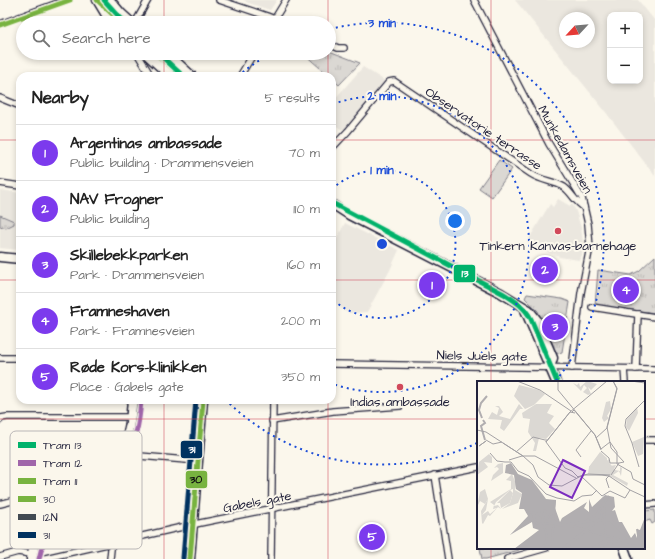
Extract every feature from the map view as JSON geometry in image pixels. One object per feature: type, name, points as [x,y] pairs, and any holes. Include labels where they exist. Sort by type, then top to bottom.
[{"type":"street","points":[[22,16],[66,0]]},
{"type":"street","points":[[96,0],[107,16]]},
{"type":"street","points":[[110,0],[125,16]]},
{"type":"street","points":[[138,16],[148,0]]},
{"type":"street","points":[[220,0],[261,16]]},
{"type":"street","points":[[277,16],[286,0]]},
{"type":"street","name":"Munkedamsveien","points":[[474,0],[549,144],[579,191],[584,207],[588,224],[590,247],[581,293],[572,368]]},
{"type":"street","points":[[0,24],[16,18]]},
{"type":"street","points":[[336,47],[344,48]]},
{"type":"street","points":[[141,60],[149,72]]},
{"type":"street","points":[[153,60],[166,72]]},
{"type":"street","points":[[175,60],[188,72]]},
{"type":"street","points":[[242,72],[250,60]]},
{"type":"street","name":"Observatorie terrasse","points":[[336,144],[389,82],[394,81],[538,179],[563,186],[568,190],[577,203],[584,207]]},
{"type":"street","points":[[0,98],[16,104]]},
{"type":"street","points":[[0,183],[16,185]]},
{"type":"street","points":[[336,207],[349,215],[501,293],[523,307],[556,381]]},
{"type":"street","points":[[0,257],[16,259]]},
{"type":"street","points":[[592,307],[655,317]]},
{"type":"street","points":[[636,369],[638,314]]},
{"type":"street","points":[[0,358],[16,358]]},
{"type":"street","name":"Niels Juels gate","points":[[336,364],[655,370]]},
{"type":"street","points":[[624,369],[625,381]]},
{"type":"street","points":[[129,431],[132,404]]},
{"type":"street","points":[[190,559],[203,404]]},
{"type":"street","points":[[271,559],[273,404]]},
{"type":"street","points":[[272,421],[333,411],[400,406]]},
{"type":"street","points":[[0,418],[130,417]]},
{"type":"street","points":[[142,457],[198,462]]},
{"type":"street","name":"Gabels gate","points":[[142,537],[193,525],[477,467]]},
{"type":"street","points":[[435,475],[448,559]]},
{"type":"street","points":[[0,504],[10,501]]},
{"type":"street","points":[[645,505],[655,504]]},
{"type":"street","name":"Gabels gate","points":[[41,559],[88,549]]},
{"type":"street","points":[[110,559],[111,549]]},
{"type":"street","points":[[507,559],[523,557],[543,549]]},
{"type":"street","points":[[624,549],[628,559]]},
{"type":"street","points":[[0,557],[18,552],[31,556]]},
{"type":"shaded area","points":[[243,0],[277,0],[270,10]]},
{"type":"shaded area","points":[[515,0],[638,0],[655,21],[655,176],[601,106]]},
{"type":"shaded area","points":[[363,67],[385,81],[345,129],[341,129],[336,126],[336,97]]},
{"type":"shaded area","points":[[0,190],[16,192],[16,250],[0,248]]},
{"type":"shaded area","name":"Tinkern Kanvas-barnehage","points":[[558,199],[570,206],[572,204],[576,211],[583,242],[582,255],[579,260],[559,257],[558,255],[542,252],[527,242],[550,204],[553,207]]},
{"type":"shaded area","points":[[345,223],[399,250],[367,312],[350,313],[344,311],[336,304],[336,240]]},
{"type":"green space","points":[[336,54],[360,63],[339,85],[336,82],[336,72],[324,72],[311,60],[336,60]]},
{"type":"green space","points":[[499,160],[512,169],[492,197],[479,188]]},
{"type":"green space","points":[[0,215],[14,221],[14,224],[6,228],[0,226]]},
{"type":"green space","points":[[655,256],[655,313],[595,305],[598,270],[631,275],[639,271]]},
{"type":"green space","points":[[527,294],[562,299],[570,302],[562,352],[555,354],[538,311],[525,298]]},
{"type":"green space","points":[[655,510],[655,522],[652,524],[650,520],[645,522],[645,511]]},
{"type":"green space","points":[[480,549],[519,550],[486,559],[482,559]]},
{"type":"tram line","name":"11","points":[[25,16],[70,0]]},
{"type":"tram line","name":"13","points":[[104,0],[119,16]]},
{"type":"tram line","points":[[141,16],[145,12]]},
{"type":"tram line","name":"11","points":[[0,25],[16,19]]},
{"type":"tram line","name":"13","points":[[166,60],[179,72]]},
{"type":"tram line","name":"13","points":[[336,205],[512,299],[526,311],[531,319],[557,381]]},
{"type":"tram line","name":"12","points":[[136,431],[141,404]]},
{"type":"tram line","name":"12","points":[[39,559],[42,549]]},
{"type":"transit line","name":"30","points":[[97,0],[114,16]]},
{"type":"transit line","name":"30","points":[[163,60],[176,72]]},
{"type":"transit line","name":"12N","points":[[134,431],[139,404]]},
{"type":"transit line","name":"31","points":[[183,558],[196,404]]},
{"type":"transit line","name":"30","points":[[190,559],[203,404]]},
{"type":"transit line","name":"12N","points":[[38,559],[40,549]]},
{"type":"place","name":"Tinkern Kanvas-barnehage","points":[[558,231]]},
{"type":"place","name":"NAV Frogner","points":[[545,270]]},
{"type":"place","name":"Argentinas ambassade","points":[[432,285]]},
{"type":"place","name":"Framneshaven","points":[[626,290]]},
{"type":"place","name":"Skillebekkparken","points":[[555,327]]},
{"type":"place","name":"Indias ambassade","points":[[400,387]]},
{"type":"place","name":"Røde Kors-klinikken","points":[[372,537]]}]
